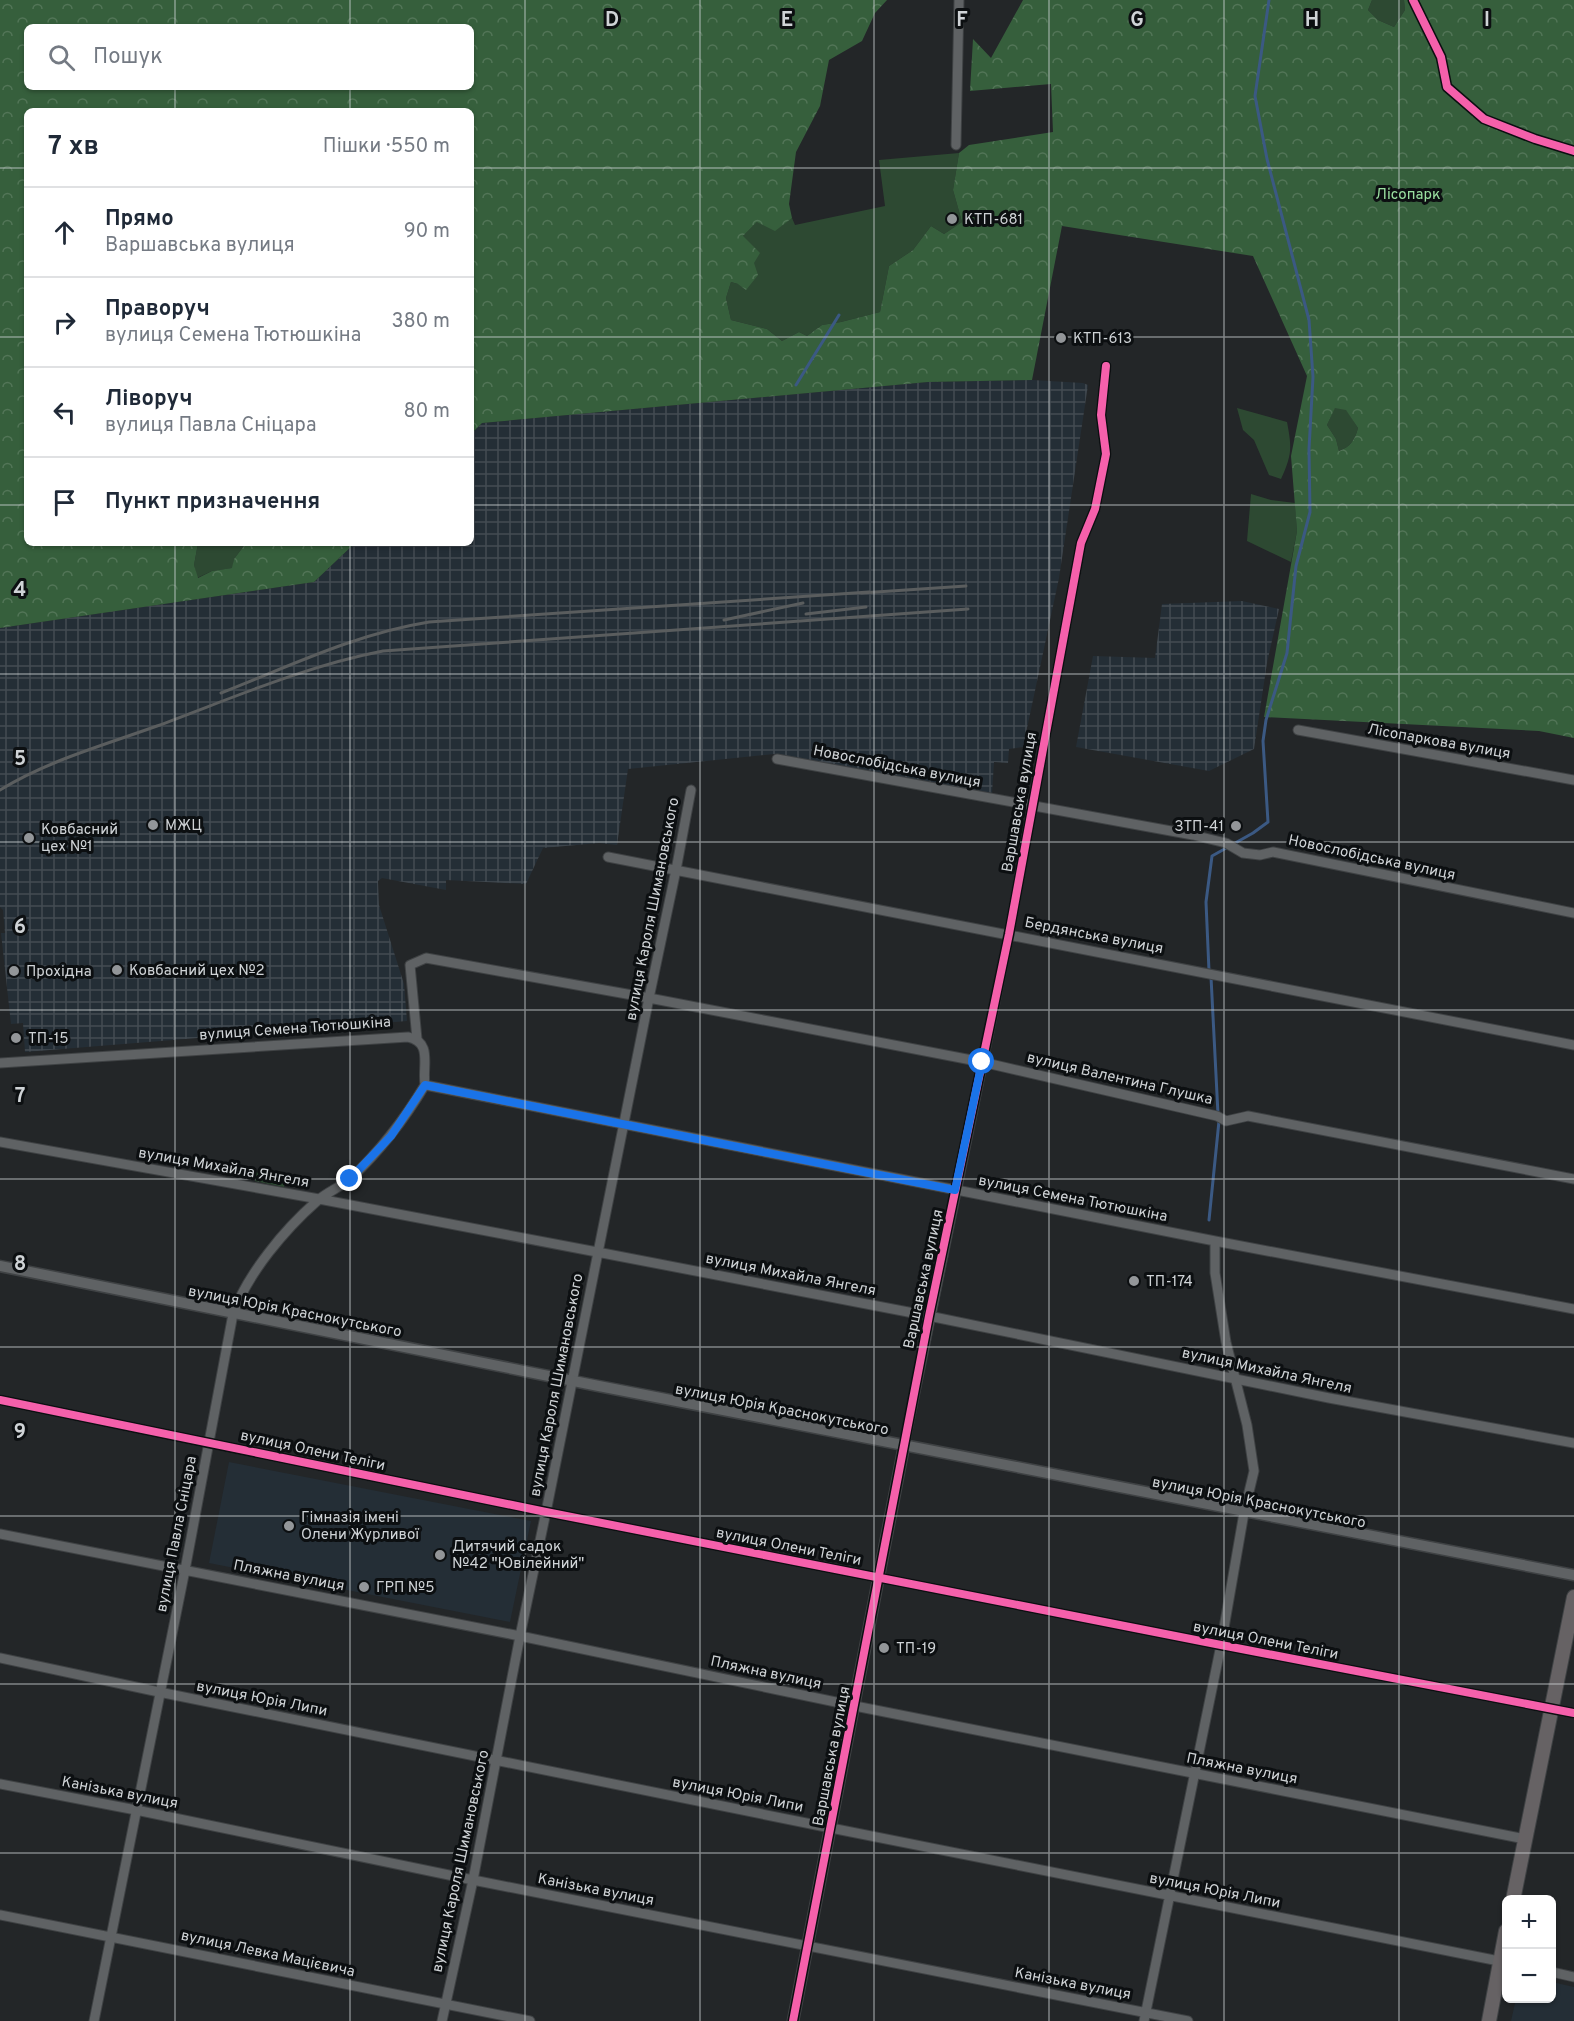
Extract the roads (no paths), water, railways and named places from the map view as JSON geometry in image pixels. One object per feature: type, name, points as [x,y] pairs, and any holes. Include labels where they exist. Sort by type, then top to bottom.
[{"type":"main road","points":[[1514,1895],[1574,1597]]},
{"type":"main road","points":[[1489,2021],[1502,1966]]},
{"type":"street","points":[[956,145],[959,0]]},
{"type":"street","name":"Варшавська вулиця","points":[[793,2021],[929,1316],[1009,934],[1081,543],[1095,509],[1102,481],[1106,454],[1101,415],[1106,366]]},
{"type":"street","name":"Лісопаркова вулиця","points":[[1298,730],[1574,780]]},
{"type":"street","name":"Новослобідська вулиця","points":[[777,759],[1193,835],[1226,843],[1243,853],[1260,855],[1273,852],[1574,913]]},
{"type":"street","name":"вулиця Кароля Шимановського","points":[[442,2021],[473,1880],[691,790]]},
{"type":"street","name":"Бердянська вулиця","points":[[608,857],[1574,1045]]},
{"type":"street","name":"вулиця Валентина Глушка","points":[[417,1039],[410,965],[426,958],[982,1062],[1217,1116],[1226,1121],[1248,1116],[1574,1179]]},
{"type":"street","name":"вулиця Семена Тютюшкіна","points":[[0,1063],[399,1037],[417,1039]]},
{"type":"street","points":[[417,1039],[422,1044],[424,1055],[425,1085]]},
{"type":"street","name":"вулиця Семена Тютюшкіна","points":[[425,1085],[624,1126],[1574,1309]]},
{"type":"street","name":"вулиця Павла Сніцара","points":[[94,2021],[210,1443],[233,1314],[246,1286],[274,1247],[319,1199],[350,1179],[391,1136],[425,1085]]},
{"type":"street","name":"вулиця Михайла Янгеля","points":[[0,1142],[597,1252],[929,1316],[1329,1398],[1574,1443]]},
{"type":"street","points":[[1145,2017],[1254,1471],[1247,1425],[1226,1342],[1215,1273],[1215,1241]]},
{"type":"street","name":"вулиця Юрія Краснокутського","points":[[0,1266],[572,1382],[1574,1575]]},
{"type":"street","name":"вулиця Олени Теліги","points":[[0,1400],[546,1512],[1574,1713]]},
{"type":"street","name":"Пляжна вулиця","points":[[0,1534],[520,1636],[855,1706],[1525,1839]]},
{"type":"street","name":"вулиця Юрія Липи","points":[[0,1658],[831,1828],[1502,1962]]},
{"type":"street","name":"Канізька вулиця","points":[[0,1784],[808,1946],[1145,2017],[1188,2021]]},
{"type":"street","name":"вулиця Левка Мацієвича","points":[[0,1915],[530,2021]]},
{"type":"street","points":[[1556,1973],[1574,1977]]},
{"type":"waterway","points":[[1209,971],[1206,902],[1212,856],[1268,822],[1263,741],[1266,720],[1287,653],[1296,566],[1310,512],[1309,449],[1313,377],[1309,320],[1267,159],[1255,96],[1269,0]]},
{"type":"waterway","points":[[796,385],[839,315]]},
{"type":"waterway","points":[[1211,977],[1218,1114]]},
{"type":"waterway","points":[[1209,1220],[1219,1121]]},
{"type":"railway","points":[[861,593],[966,586]]},
{"type":"railway","points":[[221,693],[375,634],[429,622],[869,592]]},
{"type":"railway","points":[[724,620],[803,603]]},
{"type":"railway","points":[[806,614],[866,607]]},
{"type":"railway","points":[[0,790],[56,762],[268,684],[325,665],[383,651],[968,609]]},
{"type":"place","name":"КТП-681","points":[[952,219]]},
{"type":"place","name":"КТП-613","points":[[1061,338]]},
{"type":"place","name":"МЖЦ","points":[[153,825]]},
{"type":"place","name":"ЗТП-41","points":[[1236,826]]},
{"type":"place","name":"Ковбасний цех №1","points":[[29,838]]},
{"type":"place","name":"Ковбасний цех №2","points":[[117,970]]},
{"type":"place","name":"Прохідна","points":[[14,971]]},
{"type":"place","name":"ТП-15","points":[[16,1038]]},
{"type":"place","name":"ТП-174","points":[[1134,1281]]},
{"type":"place","name":"Гімназія імені Олени Журливої","points":[[289,1526]]},
{"type":"place","name":"Дитячий садок №42 \"Ювілейний\"","points":[[440,1555]]},
{"type":"place","name":"ГРП №5","points":[[364,1587]]},
{"type":"place","name":"ТП-19","points":[[884,1648]]},
{"type":"park label","name":"Лісопарк","points":[[1408,194]]}]
